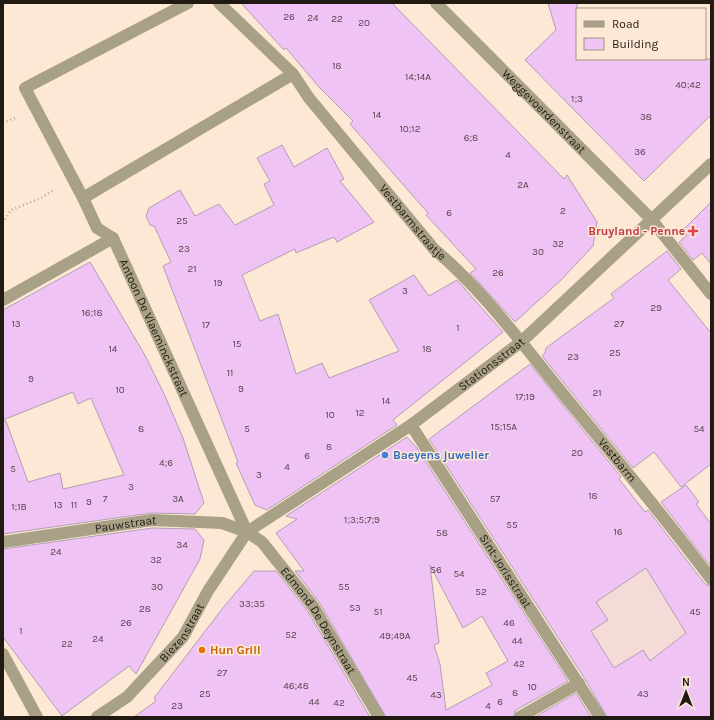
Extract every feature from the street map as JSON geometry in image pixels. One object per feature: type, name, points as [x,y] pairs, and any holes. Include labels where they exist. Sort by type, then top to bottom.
[{"type":"street","points":[[3,300],[113,238],[97,228],[83,198],[25,88],[188,3]]},
{"type":"street","name":"Vestbarmstraatje","points":[[219,3],[293,74],[309,98],[434,249],[456,267],[521,342]]},
{"type":"street","name":"Weggevoerdenstraat","points":[[436,3],[651,220],[711,294]]},
{"type":"street","points":[[83,198],[293,74]]},
{"type":"street","name":"Stationsstraat","points":[[247,532],[411,425],[521,342],[711,164]]},
{"type":"street","name":"Antoon De Vlaeminckstraat","points":[[113,238],[247,532]]},
{"type":"street","name":"Vestbarm","points":[[521,342],[711,579]]},
{"type":"street","name":"Sint-Jorisstraat","points":[[411,425],[600,717]]},
{"type":"street","name":"Pauwstraat","points":[[3,542],[152,520],[222,523],[247,532]]},
{"type":"street","name":"Biezenstraat","points":[[97,717],[127,697],[183,637],[208,591],[247,532]]},
{"type":"street","name":"Edmond De Deynstraat","points":[[247,532],[262,542],[313,606],[379,717]]},
{"type":"street","points":[[3,654],[37,717]]},
{"type":"street","points":[[520,717],[579,683]]},
{"type":"path","points":[[3,223],[11,210],[41,198],[72,177]]},
{"type":"shaded area","points":[[655,525],[711,717],[603,702],[537,599]]},
{"type":"building","points":[[241,3],[392,3],[564,179],[567,175],[597,222],[593,246],[561,280],[515,322],[470,273],[476,269],[426,215],[428,213],[350,124],[353,121],[318,86],[286,48],[284,50]]},
{"type":"building","points":[[548,3],[577,3],[576,60],[711,59],[711,115],[644,181],[525,60],[556,30]]},
{"type":"building","points":[[282,145],[294,167],[327,148],[344,179],[340,181],[374,222],[337,242],[334,237],[296,253],[295,249],[242,275],[260,321],[278,314],[296,374],[322,363],[329,378],[399,351],[369,300],[414,275],[429,296],[457,280],[503,332],[393,420],[397,425],[267,510],[255,505],[236,463],[238,462],[163,266],[171,262],[154,226],[150,225],[146,216],[149,208],[180,190],[195,216],[219,204],[235,225],[274,205],[264,184],[270,181],[257,158]]},
{"type":"building","points":[[711,202],[711,264],[702,253],[693,260],[679,242],[687,235],[683,230]]},
{"type":"building","points":[[667,251],[681,269],[668,280],[711,333],[711,464],[681,487],[654,452],[633,468],[542,356],[545,353],[546,348],[614,298],[611,294]]},
{"type":"building","points":[[90,262],[146,357],[165,396],[183,438],[204,503],[195,514],[151,513],[3,534],[3,421],[6,421],[28,482],[60,473],[63,489],[124,475],[91,398],[78,404],[73,392],[3,420],[3,310]]},
{"type":"building","points":[[530,364],[621,477],[619,479],[645,512],[648,510],[705,584],[711,586],[711,717],[607,717],[585,679],[429,439]],"holes":[[[646,568],[686,633],[650,661],[643,650],[614,668],[591,631],[608,620],[596,602]]]},
{"type":"building","points":[[407,437],[417,448],[568,681],[516,710],[513,717],[386,717],[319,602],[295,571],[304,571],[276,533],[297,519],[286,516]],"holes":[[[430,565],[463,628],[482,616],[508,661],[486,673],[492,685],[446,710],[440,664],[434,645],[439,643]]]},
{"type":"building","points":[[686,485],[699,502],[696,504],[711,524],[711,567],[661,502]]},
{"type":"building","points":[[152,528],[195,529],[204,540],[200,559],[136,674],[129,666],[62,716],[3,637],[3,549]]},
{"type":"building","points":[[254,571],[276,571],[307,610],[370,717],[134,717],[156,701],[154,698],[222,609]]},
{"type":"building","points":[[576,693],[591,717],[535,717]]},
{"type":"place","name":"Bruyland - Penne","points":[[693,231]]},
{"type":"place","name":"Baeyens juwelier","points":[[385,455]]},
{"type":"place","name":"Hun Grill","points":[[202,650]]}]
